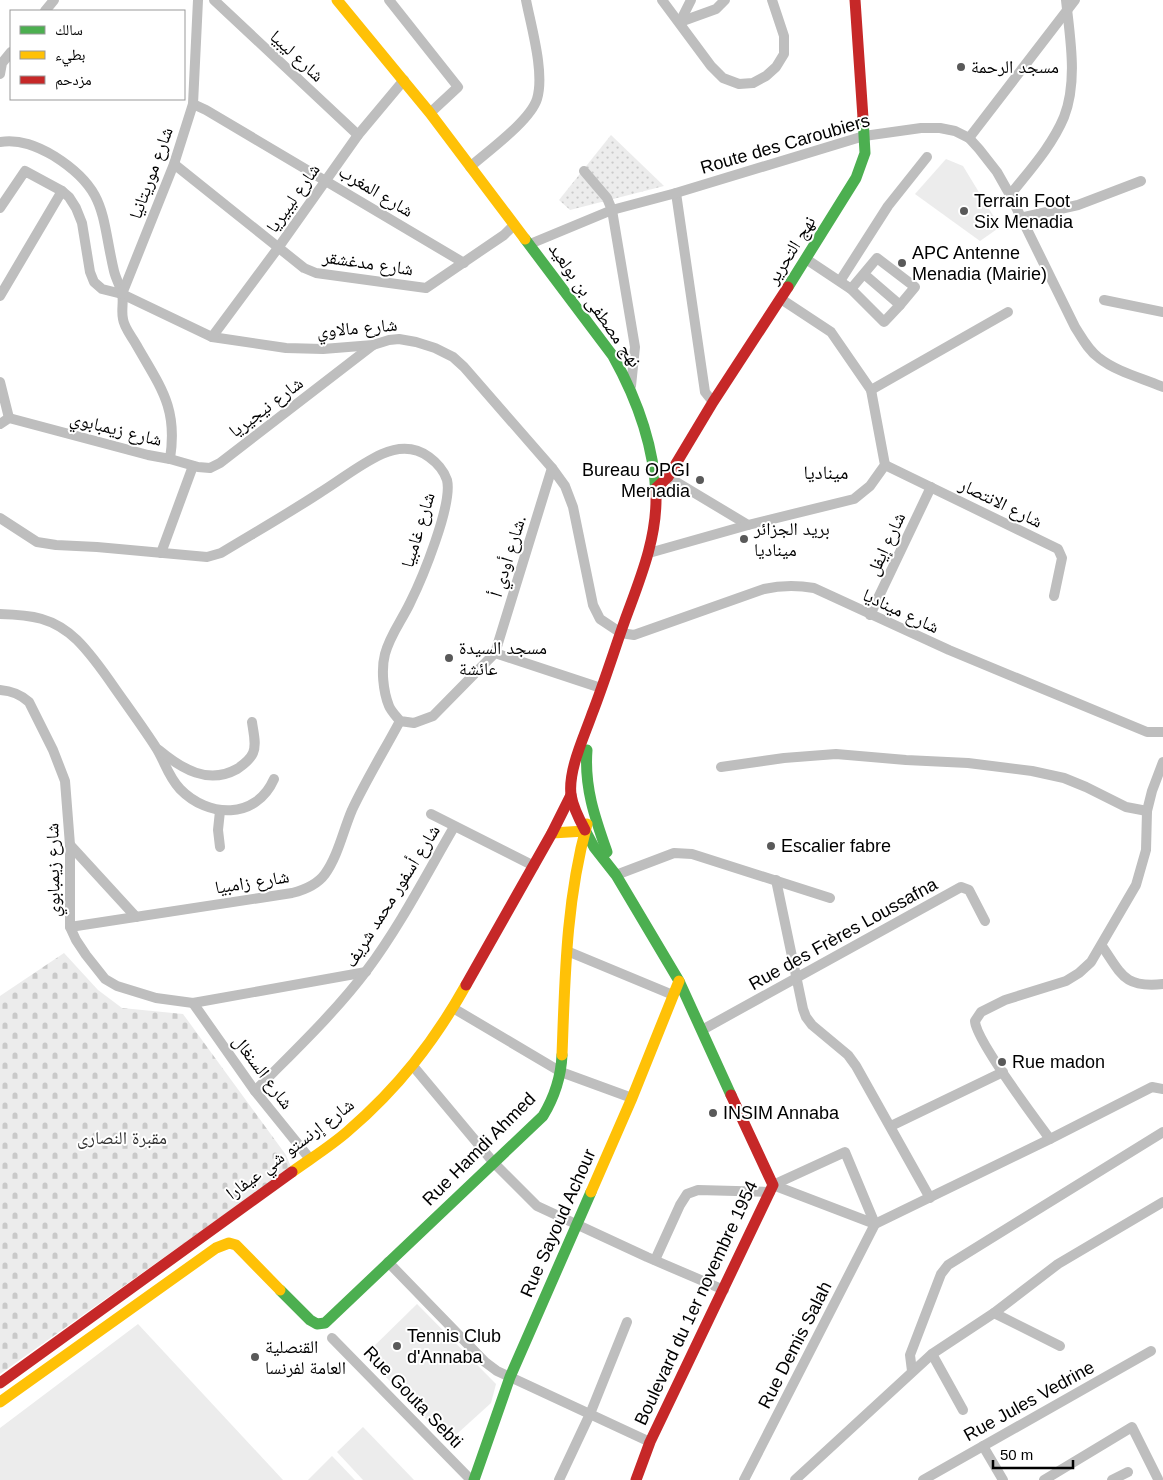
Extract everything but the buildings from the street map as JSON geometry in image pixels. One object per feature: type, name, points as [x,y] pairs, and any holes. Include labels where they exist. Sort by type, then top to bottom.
[{"type":"main road","name":"نهج مصطفى بن بولعيد","points":[[337,0],[430,113],[613,356],[630,387],[643,425],[655,489],[654,526],[649,553],[592,715],[579,746],[571,784],[576,813],[605,863],[616,875]]},
{"type":"main road","name":"نهج التحرير","points":[[655,489],[668,477],[856,178],[866,153],[855,0]]},
{"type":"main road","name":"نهج مصطفى بن بولعيد","points":[[592,715],[585,763],[585,778],[591,811],[616,875]]},
{"type":"main road","name":"شارع إرنستو شي عيفارا","points":[[0,1383],[347,1132],[384,1097],[413,1066],[453,1008],[572,795]]},
{"type":"main road","points":[[552,833],[585,831],[591,811]]},
{"type":"main road","name":"Rue Hamdi Ahmed","points":[[2,1397],[216,1248],[225,1244],[236,1245],[310,1320],[317,1324],[328,1320],[543,1116],[558,1089],[561,1072],[572,894],[585,831]]},
{"type":"main road","name":"Boulevard du 1er novembre 1954","points":[[616,875],[678,981],[702,1030],[771,1189],[650,1442],[636,1480]]},
{"type":"main road","name":"Rue Sayoud Achour","points":[[472,1480],[510,1377],[632,1098],[678,981]]},
{"type":"street","points":[[45,10],[54,0]]},
{"type":"street","name":"شارع موريتانيا","points":[[122,294],[174,164],[192,104],[198,0]]},
{"type":"street","name":"شارع ليبيا","points":[[214,0],[358,135]]},
{"type":"street","points":[[389,0],[458,87],[430,113]]},
{"type":"street","points":[[470,167],[529,113],[537,99],[539,69],[526,0]]},
{"type":"street","points":[[662,0],[680,22],[710,66],[723,78],[739,84],[753,83],[766,76],[776,67],[784,54],[784,36],[772,0]]},
{"type":"street","points":[[680,22],[691,0]]},
{"type":"street","points":[[680,22],[716,9],[725,0]]},
{"type":"street","points":[[1010,196],[1052,139],[1064,118],[1069,102],[1072,62],[1066,0]]},
{"type":"street","points":[[969,138],[1075,0]]},
{"type":"street","points":[[0,74],[1,62],[10,53]]},
{"type":"street","name":"شارع ليبيريا","points":[[212,337],[358,135],[404,80]]},
{"type":"street","name":"شارع المغرب","points":[[192,104],[206,110],[464,262]]},
{"type":"street","name":"Route des Caroubiers","points":[[530,244],[612,210],[676,193],[864,136],[921,128],[955,130],[969,138],[979,148],[996,172],[1010,196],[1075,328],[1087,346],[1099,358],[1116,368],[1163,387]]},
{"type":"street","points":[[0,142],[25,142],[40,148],[76,171],[93,191],[104,214],[114,273],[122,294]]},
{"type":"street","points":[[840,281],[888,206],[927,157]]},
{"type":"street","name":"شارع مدغشقر","points":[[174,164],[304,268],[316,273],[426,288],[504,235],[514,225]]},
{"type":"street","points":[[0,208],[25,171],[62,192],[0,296]]},
{"type":"street","points":[[584,171],[607,198],[612,210],[635,347],[630,387]]},
{"type":"street","points":[[1020,218],[1078,205],[1141,181]]},
{"type":"street","name":"شارع مالاوي","points":[[62,192],[69,197],[82,223],[90,272],[94,282],[102,289],[122,294],[212,337],[286,348],[323,349],[374,346],[389,340],[399,339],[416,342],[453,357],[464,367],[552,468],[565,486],[572,507],[593,605],[600,620],[621,633]]},
{"type":"street","points":[[676,193],[705,392],[714,402]]},
{"type":"street","points":[[806,259],[851,289],[884,322],[915,287],[876,258],[851,289]]},
{"type":"street","points":[[864,274],[900,304]]},
{"type":"street","name":"شارع زيمبابوي","points":[[5,421],[170,459],[173,438],[171,416],[166,398],[123,320],[122,294]]},
{"type":"street","points":[[649,553],[748,524],[854,499],[870,486],[885,465],[871,390],[831,332],[781,299]]},
{"type":"street","points":[[1104,300],[1163,312]]},
{"type":"street","points":[[871,390],[1008,312]]},
{"type":"street","name":"شارع نيجيريا","points":[[170,459],[193,466],[210,468],[220,463],[374,346]]},
{"type":"street","points":[[0,382],[5,421]]},
{"type":"street","name":"شارع غامبيا","points":[[0,518],[37,542],[56,546],[207,557],[221,553],[322,492],[356,467],[382,454],[400,448],[419,450],[439,466],[447,480],[447,505],[411,602],[393,633],[385,654],[385,693],[390,708],[400,721]]},
{"type":"street","name":"شارع الانتصار","points":[[885,465],[1058,549],[1062,558],[1054,596]]},
{"type":"street","points":[[161,553],[193,466]]},
{"type":"street","name":"شارع أودي أ.","points":[[495,652],[552,468]]},
{"type":"street","points":[[668,477],[748,524]]},
{"type":"street","name":"شارع إيفل","points":[[870,615],[931,487]]},
{"type":"street","name":"شارع ميناديا","points":[[621,633],[634,635],[764,589],[797,585],[814,588],[949,650],[1147,732],[1163,732]]},
{"type":"street","points":[[0,614],[42,618],[61,627],[76,640],[98,665],[156,748],[170,777],[181,790],[201,805],[220,810],[234,811],[248,806],[262,796],[270,788],[274,779]]},
{"type":"street","points":[[400,721],[414,723],[434,716],[495,652],[601,688]]},
{"type":"street","name":"شارع زيمبابوي","points":[[0,690],[22,695],[29,702],[53,750],[65,781],[70,845],[70,928],[86,955],[105,978],[117,986],[156,998],[193,1003],[366,972]]},
{"type":"street","name":"شارع زامبيا","points":[[70,928],[136,916],[292,893],[304,890],[315,884],[327,870],[352,811],[400,721]]},
{"type":"street","points":[[156,748],[184,769],[201,775],[214,776],[230,772],[244,764],[253,752],[252,722]]},
{"type":"street","points":[[721,768],[784,758],[836,754],[968,763],[1032,771],[1064,778],[1126,807],[1147,811]]},
{"type":"street","points":[[1050,1139],[977,1031],[975,1020],[978,1014],[1005,1000],[1066,982],[1091,962],[1136,885],[1146,850],[1147,811],[1156,776],[1163,762]]},
{"type":"street","points":[[220,810],[218,830],[220,847]]},
{"type":"street","points":[[432,814],[454,827],[534,866]]},
{"type":"street","name":"شارع أسفور محمد شريف","points":[[255,1091],[342,1001],[366,972],[383,948],[454,827]]},
{"type":"street","points":[[70,845],[136,916]]},
{"type":"street","points":[[616,875],[674,854],[692,854],[830,898]]},
{"type":"street","points":[[776,880],[796,979],[806,1017],[812,1025],[848,1055],[891,1126],[930,1198]]},
{"type":"street","name":"Rue des Frères Loussafna","points":[[702,1030],[960,887],[969,890],[985,921]]},
{"type":"street","points":[[1102,946],[1121,974],[1128,980],[1146,986],[1163,984]]},
{"type":"street","points":[[567,951],[673,995]]},
{"type":"street","name":"شارع السنغال","points":[[193,1003],[255,1091],[310,1159]]},
{"type":"street","points":[[453,1008],[561,1072],[632,1098]]},
{"type":"street","points":[[413,1066],[494,1163],[536,1206],[724,1290]]},
{"type":"street","points":[[891,1126],[1003,1072]]},
{"type":"street","points":[[655,1260],[687,1194],[698,1190],[771,1189],[875,1224],[1152,1087],[1163,1090]]},
{"type":"street","points":[[912,1371],[910,1355],[941,1274],[948,1266],[1163,1132]]},
{"type":"street","points":[[771,1189],[846,1152],[875,1224]]},
{"type":"street","points":[[795,1480],[932,1354],[994,1313],[1058,1264],[1163,1202]]},
{"type":"street","name":"Rue Demis Salah","points":[[744,1480],[875,1224]]},
{"type":"street","points":[[388,1262],[497,1371],[650,1442]]},
{"type":"street","points":[[994,1313],[1060,1346]]},
{"type":"street","points":[[559,1480],[590,1414],[627,1322]]},
{"type":"street","name":"Rue Gouta Sebti","points":[[332,1338],[472,1480]]},
{"type":"street","name":"Rue Jules Vedrine","points":[[923,1480],[1151,1351]]},
{"type":"street","points":[[932,1354],[963,1410]]},
{"type":"street","points":[[1044,1480],[1132,1427],[1158,1480],[1163,1477]]},
{"type":"street","points":[[983,1446],[1003,1480]]},
{"type":"street","points":[[1112,1480],[1128,1472]]},
{"type":"green space","points":[[611,135],[664,186],[570,210],[559,200]]},
{"type":"green space","name":"Terrain Foot Six Menadia","points":[[946,159],[963,166],[1000,227],[980,241],[915,194]]},
{"type":"green space","name":"مقبرة النصارى","points":[[64,953],[98,990],[122,1008],[183,1014],[286,1155],[291,1167],[0,1374],[0,996]]},
{"type":"green space","points":[[417,1304],[496,1384],[491,1403],[448,1442],[365,1355]]},
{"type":"green space","points":[[138,1324],[283,1480],[0,1480],[0,1428]]},
{"type":"green space","points":[[363,1427],[414,1480],[363,1480],[337,1452]]},
{"type":"green space","points":[[332,1456],[355,1480],[308,1480]]},
{"type":"traffic: fast","points":[[788,287],[856,178],[865,153],[863,118]]},
{"type":"traffic: fast","points":[[525,239],[613,356],[622,372],[637,406],[648,440],[655,476],[656,495]]},
{"type":"traffic: fast","points":[[587,750],[589,790],[607,852]]},
{"type":"traffic: fast","points":[[585,830],[594,847],[616,875],[679,981],[731,1095]]},
{"type":"traffic: fast","points":[[280,1290],[310,1320],[317,1324],[325,1323],[543,1116],[557,1087],[562,1055]]},
{"type":"traffic: fast","points":[[474,1480],[510,1377],[591,1192]]},
{"type":"traffic: slow","points":[[337,0],[430,113],[525,239]]},
{"type":"traffic: slow","points":[[562,1055],[571,910],[580,853],[587,824]]},
{"type":"traffic: slow","points":[[552,833],[585,831]]},
{"type":"traffic: slow","points":[[591,1192],[632,1098],[679,981]]},
{"type":"traffic: slow","points":[[292,1172],[341,1137],[366,1115],[399,1081],[428,1045],[466,985]]},
{"type":"traffic: slow","points":[[0,1402],[216,1248],[229,1243],[236,1245],[280,1290]]},
{"type":"traffic: jam","points":[[855,0],[863,118]]},
{"type":"traffic: jam","points":[[655,489],[668,477],[713,402],[788,287]]},
{"type":"traffic: jam","points":[[585,830],[576,813],[571,795],[574,764],[642,574],[654,527],[656,495]]},
{"type":"traffic: jam","points":[[466,985],[552,833],[571,795]]},
{"type":"traffic: jam","points":[[636,1480],[650,1442],[773,1185],[731,1095]]},
{"type":"traffic: jam","points":[[0,1383],[292,1172]]},
{"type":"place","name":"مسجد الرحمة","points":[[961,67]]},
{"type":"place","name":"Terrain Foot Six Menadia","points":[[964,211]]},
{"type":"place","name":"APC Antenne Menadia (Mairie)","points":[[902,263]]},
{"type":"place","name":"Bureau OPGI Menadia","points":[[700,480]]},
{"type":"place","name":"بريد الجزائر ميناديا","points":[[744,539]]},
{"type":"place","name":"مسجد السيدة عائشة","points":[[449,658]]},
{"type":"place","name":"Escalier fabre","points":[[771,846]]},
{"type":"place","name":"Rue madon","points":[[1002,1062]]},
{"type":"place","name":"INSIM Annaba","points":[[713,1113]]},
{"type":"place","name":"Tennis Club d'Annaba","points":[[397,1346]]},
{"type":"place","name":"القنصلية العامة لفرنسا","points":[[255,1357]]},
{"type":"district","name":"ميناديا","points":[[826,472]]}]
